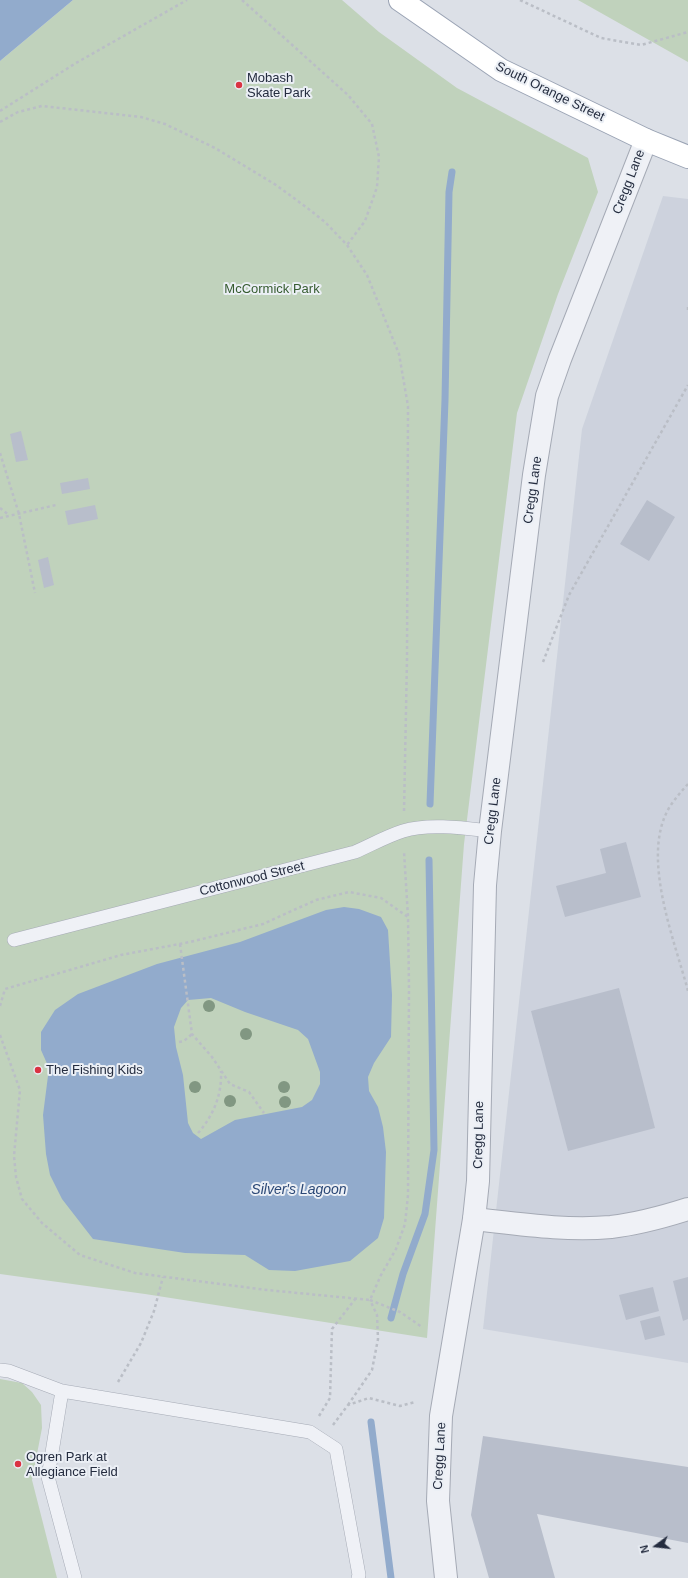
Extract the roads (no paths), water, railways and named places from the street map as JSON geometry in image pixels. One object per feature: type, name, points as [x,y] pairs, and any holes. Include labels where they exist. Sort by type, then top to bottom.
[{"type":"main road","name":"South Orange Street","points":[[400,0],[501,70],[646,140],[688,157]]},
{"type":"street","name":"Cregg Lane","points":[[446,1578],[438,1501],[442,1416],[474,1220],[478,1181],[486,885],[490,831],[534,475],[547,396],[560,359],[646,140]]},
{"type":"street","points":[[474,1220],[544,1227],[611,1227],[656,1219],[688,1209]]},
{"type":"lane","name":"Cottonwood Street","points":[[14,940],[355,852],[404,830],[452,828],[490,831]]},
{"type":"lane","points":[[0,1370],[9,1371],[62,1391],[310,1432],[336,1449],[359,1576],[358,1578]]},
{"type":"lane","points":[[62,1391],[48,1477],[75,1578]]},
{"type":"water","points":[[0,0],[73,0],[0,61]]},
{"type":"water","name":"Silver's Lagoon","points":[[344,907],[359,909],[381,917],[388,930],[392,995],[391,1037],[374,1063],[368,1077],[369,1091],[378,1107],[383,1127],[386,1152],[384,1218],[378,1238],[350,1261],[295,1271],[269,1270],[245,1255],[185,1253],[93,1239],[62,1199],[50,1175],[46,1154],[43,1115],[49,1068],[41,1050],[41,1032],[55,1010],[78,994],[157,964],[240,942],[326,910]],"holes":[[[211,998],[245,1012],[298,1030],[308,1039],[320,1072],[320,1084],[312,1100],[302,1107],[235,1120],[201,1139],[193,1133],[188,1123],[183,1075],[176,1047],[174,1027],[181,1008],[188,1000]]]},
{"type":"waterway","points":[[430,804],[445,400],[449,192],[452,172]]},
{"type":"waterway","points":[[391,1318],[403,1274],[425,1214],[434,1150],[429,860]]},
{"type":"waterway","points":[[371,1422],[391,1578]]},
{"type":"place","name":"Mobash Skate Park","points":[[239,85]]},
{"type":"place","name":"The Fishing Kids","points":[[38,1070]]},
{"type":"place","name":"Ogren Park at Allegiance Field","points":[[18,1464]]},
{"type":"park label","name":"McCormick Park","points":[[272,289]]}]
